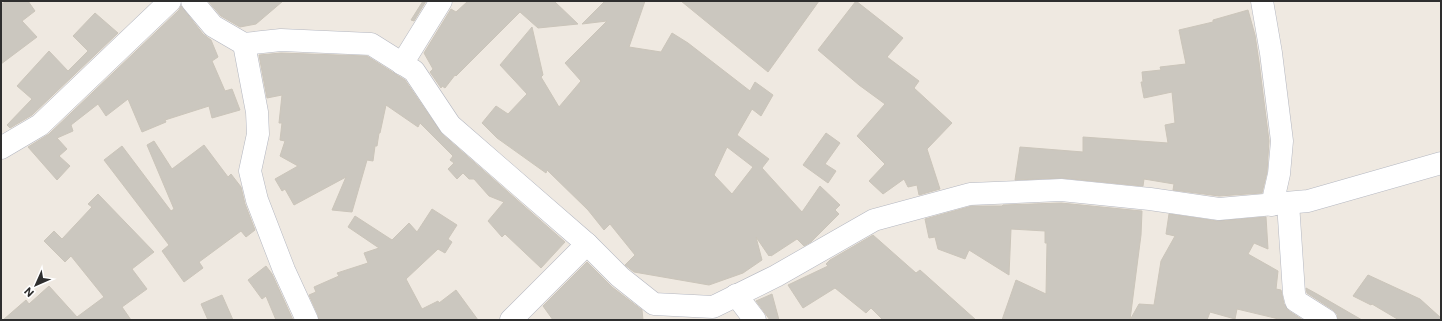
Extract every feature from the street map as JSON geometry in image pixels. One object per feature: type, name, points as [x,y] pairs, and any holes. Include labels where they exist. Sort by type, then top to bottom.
[{"type":"street","points":[[1,148],[40,126],[170,1]]},
{"type":"street","points":[[192,1],[213,26],[244,44],[281,40],[371,44],[414,71],[450,125],[587,244],[620,277],[654,304],[713,307],[776,276],[874,220],[970,194],[1061,190],[1150,199],[1219,209],[1308,201],[1441,163]]},
{"type":"street","points":[[402,64],[441,1]]},
{"type":"street","points":[[1262,1],[1271,53],[1282,141],[1279,174],[1280,204],[1294,293],[1296,301],[1326,320]]},
{"type":"street","points":[[244,44],[257,112],[258,134],[250,171],[257,200],[284,270],[307,320]]},
{"type":"street","points":[[511,320],[587,244]]},
{"type":"street","points":[[736,296],[755,320]]},
{"type":"building","points":[[8,1],[28,1],[35,11],[22,21],[37,37],[1,64],[1,4]]},
{"type":"building","points":[[208,1],[283,1],[256,24],[240,27],[221,16]]},
{"type":"building","points":[[423,1],[426,1],[414,21],[411,20]]},
{"type":"building","points":[[468,1],[554,1],[578,24],[538,28],[520,12],[456,76],[455,75],[445,88],[442,86],[441,88],[430,72],[433,69],[424,53],[451,9],[456,12]]},
{"type":"building","points":[[605,1],[645,1],[629,47],[661,52],[672,33],[688,43],[750,91],[755,82],[773,95],[761,116],[752,109],[737,135],[769,159],[762,168],[802,212],[820,186],[840,205],[835,210],[839,214],[811,242],[804,246],[797,239],[771,256],[769,256],[756,237],[762,260],[743,273],[709,285],[634,272],[625,265],[635,255],[610,224],[604,230],[588,210],[547,170],[546,173],[497,138],[482,123],[496,106],[508,114],[527,94],[500,65],[532,27],[543,75],[541,77],[559,107],[581,81],[565,63],[607,21],[582,24]],"holes":[[[727,147],[753,167],[732,194],[714,175]]]},
{"type":"building","points":[[681,1],[819,1],[768,72]]},
{"type":"building","points":[[856,1],[903,38],[887,57],[919,81],[914,88],[952,123],[927,149],[940,189],[919,195],[917,185],[908,187],[904,179],[883,194],[869,181],[885,164],[857,136],[885,104],[859,85],[818,50]]},
{"type":"building","points":[[181,6],[203,34],[211,40],[218,57],[212,61],[225,91],[232,89],[240,110],[212,118],[209,106],[165,120],[166,122],[142,132],[128,99],[106,116],[98,104],[71,125],[73,131],[57,138],[67,149],[59,156],[70,166],[57,180],[28,147],[49,134],[179,10]]},
{"type":"building","points":[[1248,10],[1255,35],[1269,141],[1267,172],[1262,193],[1219,196],[1173,190],[1174,184],[1144,179],[1143,186],[1062,178],[1015,180],[1020,147],[1083,152],[1083,137],[1168,143],[1165,125],[1175,123],[1172,92],[1144,98],[1141,82],[1143,82],[1142,72],[1161,70],[1160,67],[1186,64],[1179,30],[1213,22],[1213,20]]},
{"type":"building","points":[[95,13],[118,33],[32,115],[10,128],[7,125],[32,99],[17,86],[49,51],[68,71],[88,51],[73,36]]},
{"type":"building","points":[[281,53],[367,56],[405,80],[442,134],[565,242],[541,268],[505,234],[502,237],[488,221],[504,202],[489,196],[474,179],[469,179],[463,173],[457,179],[448,169],[454,163],[450,160],[453,156],[420,123],[418,127],[386,105],[377,146],[375,146],[373,161],[367,160],[352,212],[332,210],[346,177],[294,205],[285,189],[282,191],[275,179],[298,166],[280,156],[285,141],[280,140],[282,123],[279,123],[282,95],[267,98],[259,55]]},
{"type":"building","points":[[826,133],[840,143],[825,164],[836,171],[828,183],[803,165]]},
{"type":"building","points":[[154,141],[172,169],[204,145],[228,177],[231,174],[241,187],[245,204],[255,230],[246,237],[241,231],[199,262],[203,268],[184,282],[162,251],[169,245],[104,160],[122,146],[171,211],[174,209],[147,145]]},
{"type":"building","points":[[98,194],[154,252],[132,269],[147,289],[122,307],[131,320],[3,320],[26,300],[29,304],[49,286],[77,317],[104,297],[71,256],[65,262],[44,241],[54,231],[62,239],[92,207],[88,204]]},
{"type":"building","points":[[1061,203],[1142,211],[1141,235],[1130,320],[1002,320],[1016,280],[1046,294],[1047,243],[1045,243],[1045,231],[1011,229],[1009,275],[969,250],[965,259],[938,249],[935,237],[929,238],[925,219],[972,206]]},
{"type":"building","points":[[432,209],[457,225],[448,239],[452,242],[445,253],[438,249],[406,279],[422,309],[438,301],[439,303],[456,290],[478,320],[319,320],[309,295],[316,292],[314,287],[339,276],[337,273],[368,263],[364,253],[379,248],[348,227],[355,216],[392,240],[409,223],[417,232]]},
{"type":"building","points":[[1169,214],[1217,221],[1266,217],[1268,249],[1254,243],[1248,254],[1278,271],[1276,289],[1281,290],[1284,304],[1289,311],[1303,320],[1283,320],[1237,309],[1235,319],[1210,312],[1207,320],[1130,320],[1139,304],[1154,305],[1161,261],[1175,236],[1166,234]]},
{"type":"building","points":[[873,235],[916,273],[920,270],[976,320],[883,320],[871,308],[866,313],[835,288],[803,308],[788,285],[828,266],[826,264],[830,260]]},
{"type":"building","points":[[587,262],[612,287],[642,310],[643,320],[553,320],[543,306]]},
{"type":"building","points":[[266,266],[272,274],[293,320],[276,320],[266,296],[262,299],[248,280]]},
{"type":"building","points":[[1368,275],[1420,299],[1441,318],[1441,320],[1399,320],[1372,304],[1371,305],[1353,296]]},
{"type":"building","points":[[1306,288],[1362,320],[1338,320],[1337,314],[1333,310],[1307,293]]},
{"type":"building","points":[[772,294],[779,320],[770,320],[756,301]]},
{"type":"building","points":[[222,295],[233,320],[208,320],[201,304]]}]
